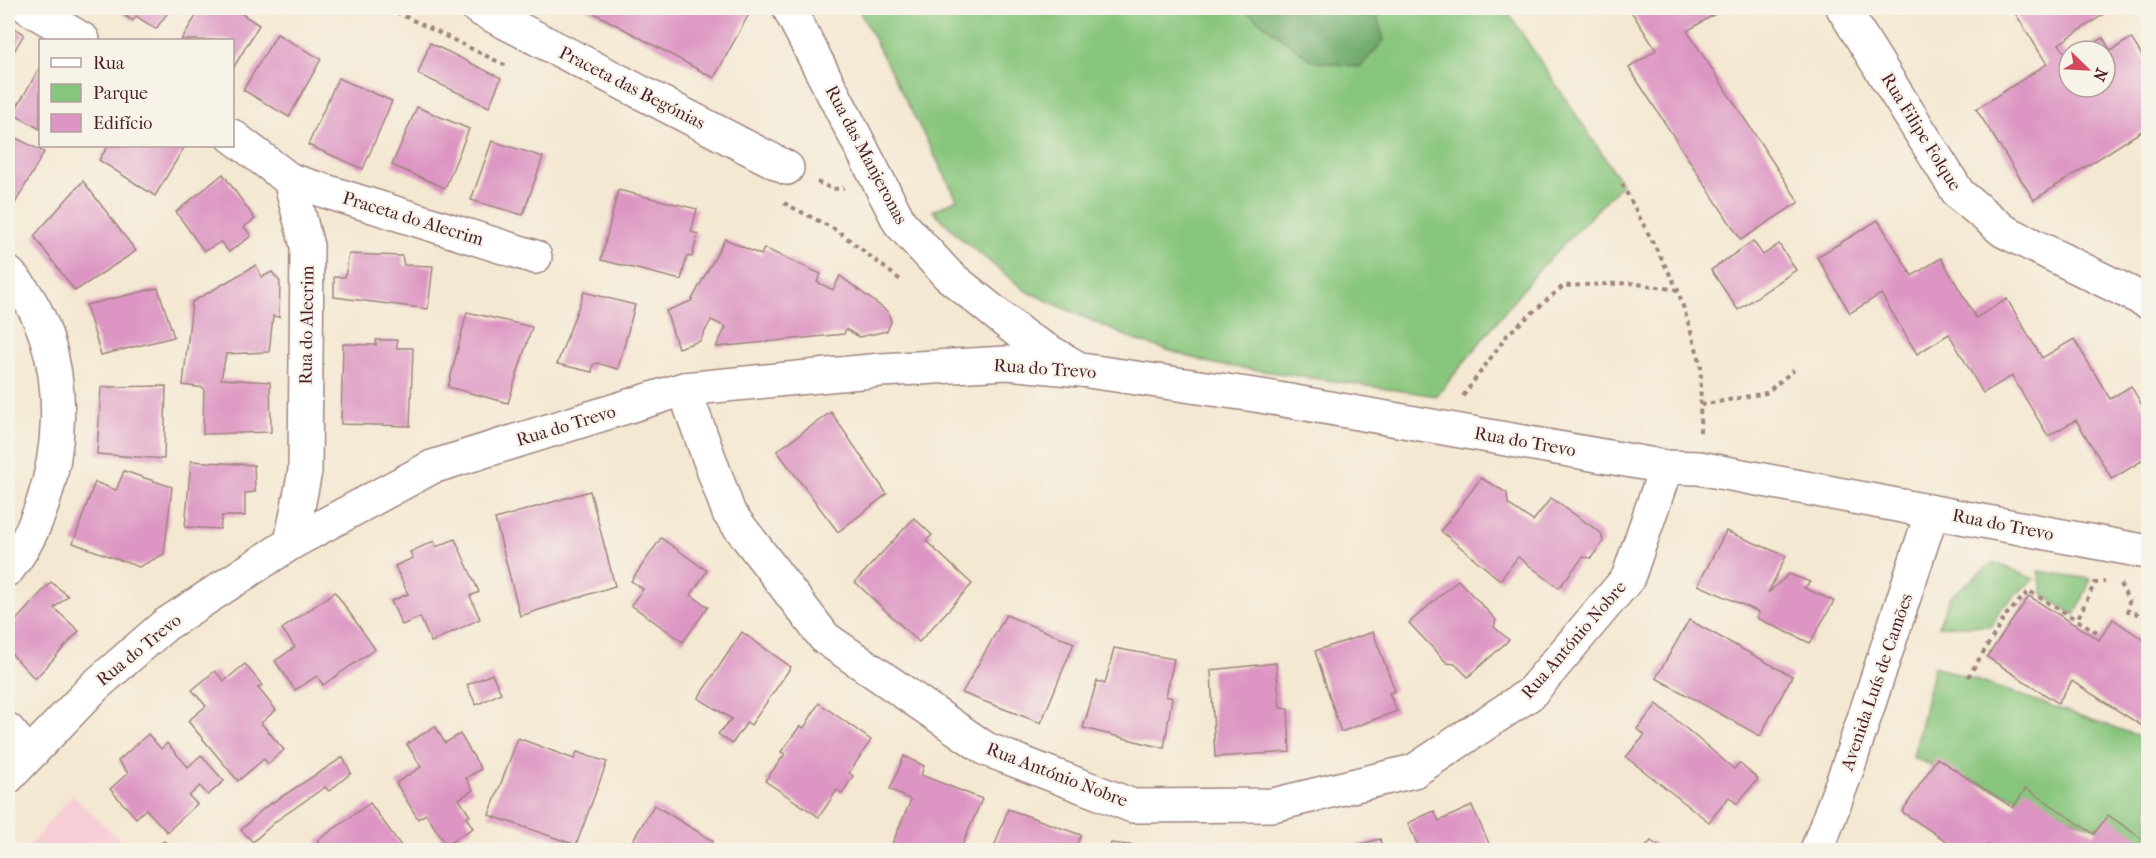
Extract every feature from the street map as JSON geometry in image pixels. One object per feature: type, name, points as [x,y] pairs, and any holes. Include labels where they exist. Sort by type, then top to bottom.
[{"type":"street","points":[[29,8],[81,39]]},
{"type":"street","name":"Praceta das Begónias","points":[[478,8],[787,168]]},
{"type":"street","name":"Rua das Manjeronas","points":[[789,8],[900,223],[948,275],[1026,338],[1081,370]]},
{"type":"street","name":"Rua Filipe Folque","points":[[1843,8],[1959,194],[2004,231],[2148,302]]},
{"type":"street","points":[[234,138],[290,180]]},
{"type":"street","name":"Praceta do Alecrim","points":[[290,180],[535,257]]},
{"type":"street","name":"Rua do Alecrim","points":[[290,180],[307,246],[305,471],[291,543]]},
{"type":"street","points":[[8,273],[20,286],[41,324],[54,367],[57,415],[53,468],[41,506],[8,569]]},
{"type":"street","name":"Rua do Trevo","points":[[14,754],[165,625],[291,543],[432,467],[684,389],[881,370],[1007,363],[1081,370],[1262,396],[1666,467],[1699,468],[2148,552]]},
{"type":"street","name":"Rua António Nobre","points":[[684,389],[729,513],[825,638],[986,749],[1132,806],[1273,806],[1414,771],[1530,694],[1628,578],[1666,467]]},
{"type":"street","name":"Avenida Luís de Camões","points":[[1817,850],[1863,723],[1932,512]]},
{"type":"path","points":[[388,8],[515,70]]},
{"type":"path","points":[[787,168],[837,190],[874,174]]},
{"type":"path","points":[[1622,184],[1678,290],[1701,364],[1699,468]]},
{"type":"path","points":[[780,201],[838,231],[904,283]]},
{"type":"path","points":[[1447,428],[1449,415],[1508,334],[1563,286],[1630,283],[1678,290]]},
{"type":"path","points":[[1701,405],[1766,393],[1794,370]]},
{"type":"path","points":[[2118,581],[2129,601],[2128,611],[2148,617]]},
{"type":"path","points":[[2077,620],[2095,583],[2106,582]]},
{"type":"path","points":[[1968,677],[2007,614],[2029,591],[2097,632]]},
{"type":"shaded area","points":[[72,795],[131,850],[25,850]]},
{"type":"green space","points":[[858,8],[1505,8],[1622,184],[1535,274],[1437,396],[1214,364],[1137,341],[1026,291],[964,241],[933,211],[957,199]]},
{"type":"green space","points":[[1242,8],[1375,8],[1384,40],[1360,67],[1313,61]]},
{"type":"green space","points":[[1993,562],[2034,579],[2000,609],[1992,626],[1938,626],[1950,597]]},
{"type":"green space","points":[[2038,571],[2091,579],[2075,615],[2044,596]]},
{"type":"green space","points":[[1934,666],[2148,739],[2148,848],[1913,758]]},
{"type":"building","points":[[113,8],[171,8],[156,29],[136,16],[133,21]]},
{"type":"building","points":[[201,8],[233,8],[259,25],[234,67],[234,39],[182,39]]},
{"type":"building","points":[[585,8],[741,8],[750,12],[714,78]]},
{"type":"building","points":[[1629,8],[1715,8],[1718,12],[1687,31],[1799,202],[1741,240],[1629,68],[1656,50]]},
{"type":"building","points":[[2012,8],[2113,8],[2066,39],[2057,39],[2057,99],[2117,99],[2117,47],[2131,38],[2148,65],[2148,127],[2034,200],[1976,109],[2047,64]]},
{"type":"building","points":[[8,24],[24,34],[8,62]]},
{"type":"building","points":[[277,34],[321,59],[289,117],[243,90]]},
{"type":"building","points":[[430,43],[501,78],[489,107],[418,74]]},
{"type":"building","points":[[39,69],[39,128],[13,114]]},
{"type":"building","points":[[338,78],[392,101],[363,169],[308,145]]},
{"type":"building","points":[[417,107],[469,129],[445,188],[392,165]]},
{"type":"building","points":[[8,134],[44,152],[8,216]]},
{"type":"building","points":[[492,141],[543,157],[523,215],[471,200]]},
{"type":"building","points":[[107,147],[184,147],[155,196],[99,160]]},
{"type":"building","points":[[223,174],[255,219],[244,227],[251,236],[229,252],[221,242],[204,251],[176,212]]},
{"type":"building","points":[[83,181],[136,251],[75,291],[34,236]]},
{"type":"building","points":[[618,190],[697,209],[691,232],[698,234],[692,257],[687,256],[681,280],[601,260]]},
{"type":"building","points":[[1878,220],[1912,276],[1941,258],[1976,318],[2007,299],[2042,358],[2074,339],[2110,399],[2131,386],[2148,416],[2148,457],[2112,479],[2076,420],[2048,436],[2012,376],[1983,393],[1949,334],[1917,354],[1881,294],[1850,313],[1817,257]]},
{"type":"building","points":[[725,239],[761,255],[764,248],[821,274],[817,282],[833,290],[840,276],[888,312],[891,322],[887,331],[859,337],[846,329],[844,334],[716,347],[726,327],[711,320],[700,341],[678,348],[666,311],[691,301]]},
{"type":"building","points":[[1753,241],[1763,255],[1779,244],[1796,270],[1738,310],[1711,270]]},
{"type":"building","points":[[349,254],[402,256],[404,265],[433,266],[428,309],[334,297],[334,277],[345,277]]},
{"type":"building","points":[[256,265],[262,277],[272,272],[280,282],[279,317],[273,316],[269,352],[226,354],[221,379],[270,382],[271,432],[203,434],[204,388],[183,385],[192,302]]},
{"type":"building","points":[[158,288],[174,337],[101,355],[86,305]]},
{"type":"building","points":[[584,292],[635,305],[618,369],[597,363],[593,365],[592,372],[557,364]]},
{"type":"building","points":[[467,312],[532,327],[508,403],[448,387]]},
{"type":"building","points":[[376,340],[397,340],[397,348],[413,348],[410,426],[341,424],[343,344],[376,345]]},
{"type":"building","points":[[166,386],[164,459],[97,454],[101,387]]},
{"type":"building","points":[[831,412],[887,494],[838,532],[777,451]]},
{"type":"building","points":[[191,461],[254,465],[255,492],[245,493],[245,516],[222,516],[220,529],[185,527]]},
{"type":"building","points":[[124,471],[172,487],[164,554],[139,567],[73,543],[95,482],[116,490]]},
{"type":"building","points":[[1481,478],[1507,493],[1508,504],[1533,521],[1551,498],[1601,533],[1603,542],[1591,558],[1583,557],[1559,588],[1518,557],[1500,580],[1441,531]]},
{"type":"building","points":[[590,491],[615,586],[520,616],[495,519]]},
{"type":"building","points":[[914,518],[932,535],[926,541],[972,584],[919,642],[855,582]]},
{"type":"building","points":[[1726,531],[1786,556],[1768,593],[1789,574],[1810,582],[1804,588],[1834,601],[1810,643],[1757,618],[1759,612],[1698,585]]},
{"type":"building","points":[[661,538],[707,571],[691,595],[708,607],[683,642],[631,605],[643,589],[631,581]]},
{"type":"building","points":[[455,539],[479,592],[470,596],[480,619],[431,642],[420,617],[402,625],[391,601],[408,594],[395,566],[413,558],[410,552],[434,541],[436,547]]},
{"type":"building","points":[[1458,580],[1496,620],[1494,627],[1509,640],[1468,677],[1455,664],[1447,663],[1409,623]]},
{"type":"building","points":[[51,582],[68,596],[54,608],[79,631],[35,679],[8,650],[8,629]]},
{"type":"building","points":[[335,592],[375,649],[323,685],[317,676],[295,690],[275,661],[295,647],[282,629]]},
{"type":"building","points":[[2029,596],[2099,640],[2113,619],[2148,643],[2148,716],[2142,726],[2072,681],[2058,703],[1987,657]]},
{"type":"building","points":[[1006,615],[1074,643],[1041,723],[962,693]]},
{"type":"building","points":[[1689,620],[1792,676],[1760,736],[1656,678]]},
{"type":"building","points":[[742,632],[791,667],[751,725],[747,722],[732,744],[718,734],[732,719],[698,698]]},
{"type":"building","points":[[1373,632],[1395,691],[1389,693],[1397,711],[1341,732],[1315,651]]},
{"type":"building","points":[[1114,648],[1174,659],[1166,696],[1172,698],[1164,748],[1083,728],[1097,681],[1105,684]]},
{"type":"building","points":[[1276,663],[1280,708],[1288,709],[1290,752],[1215,757],[1211,670]]},
{"type":"building","points":[[245,664],[262,685],[258,688],[276,710],[261,723],[284,750],[268,764],[264,759],[238,781],[188,721],[206,706],[192,690],[215,671],[224,681]]},
{"type":"building","points":[[492,674],[501,693],[476,705],[467,685]]},
{"type":"building","points":[[819,703],[871,740],[849,773],[853,776],[842,794],[837,790],[819,817],[765,781],[785,754],[781,752],[800,726],[804,728]]},
{"type":"building","points":[[1657,704],[1734,769],[1739,763],[1758,779],[1737,804],[1729,797],[1709,822],[1626,757],[1645,735],[1637,729]]},
{"type":"building","points":[[435,726],[445,743],[460,734],[481,769],[466,778],[473,790],[459,799],[470,816],[466,817],[473,828],[446,845],[426,814],[418,819],[396,783],[421,767],[407,744]]},
{"type":"building","points":[[148,734],[161,749],[167,743],[188,767],[201,755],[224,781],[208,795],[200,786],[189,796],[197,804],[167,832],[146,809],[136,818],[110,789],[128,773],[118,761]]},
{"type":"building","points":[[518,738],[574,759],[577,752],[607,762],[576,845],[489,815]]},
{"type":"building","points":[[904,756],[924,766],[921,775],[982,799],[960,850],[907,850],[892,844],[911,800],[890,789]]},
{"type":"building","points":[[343,757],[351,773],[329,791],[325,787],[276,821],[253,842],[241,830],[264,808]]},
{"type":"building","points":[[1937,758],[2013,808],[2026,788],[2094,834],[2108,815],[2148,843],[2148,850],[1996,850],[1988,845],[1985,850],[1960,850],[1902,812]]},
{"type":"building","points":[[370,803],[404,850],[323,850],[317,841]]},
{"type":"building","points":[[654,805],[713,841],[707,850],[627,850]]},
{"type":"building","points":[[1472,806],[1492,850],[1420,850],[1408,823],[1434,811],[1439,821]]},
{"type":"building","points":[[1008,809],[1081,835],[1075,850],[993,850]]},
{"type":"building","points":[[1380,839],[1383,850],[1337,850]]},
{"type":"building","points":[[164,841],[172,850],[152,850]]},
{"type":"building","points":[[1651,841],[1664,850],[1643,850]]},
{"type":"building","points":[[1111,843],[1164,849],[1164,850],[1109,850]]}]
